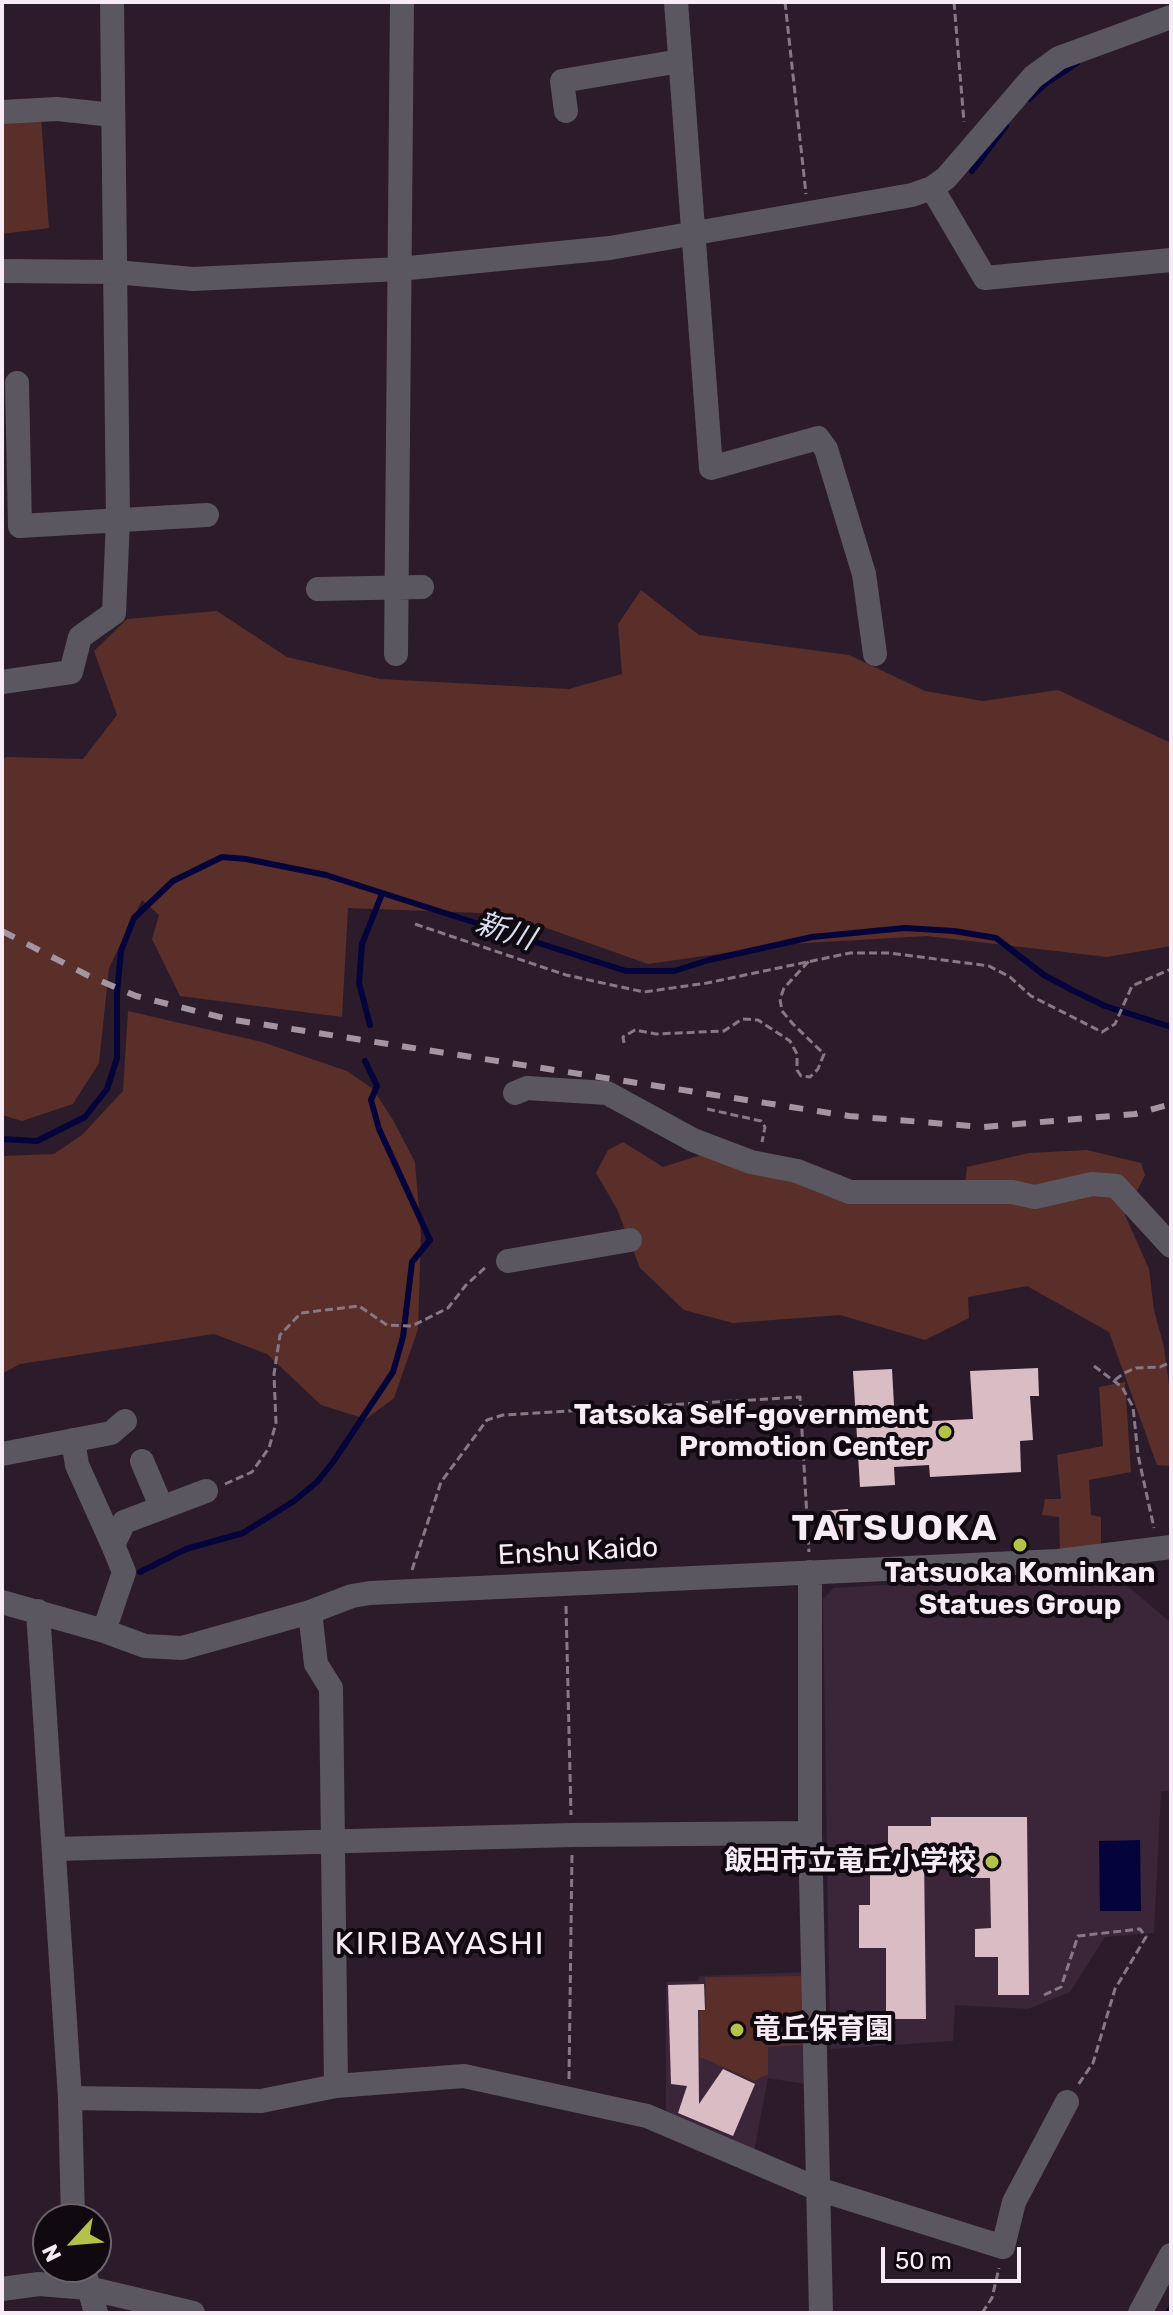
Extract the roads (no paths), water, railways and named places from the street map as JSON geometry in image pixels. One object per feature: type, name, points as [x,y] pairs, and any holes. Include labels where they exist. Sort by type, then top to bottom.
[{"type":"street","points":[[2,682],[71,672],[80,637],[114,613],[118,520],[112,2]]},
{"type":"street","points":[[396,654],[402,2]]},
{"type":"street","points":[[676,2],[711,468],[818,438],[826,449],[864,574],[875,654]]},
{"type":"street","points":[[2,271],[115,272],[193,279],[399,269],[610,248],[912,195],[932,188],[946,178],[1033,77],[1059,58],[1171,17]]},
{"type":"street","points":[[566,111],[562,81],[680,61]]},
{"type":"street","points":[[2,112],[57,109],[113,115]]},
{"type":"street","points":[[932,188],[985,278],[1171,260]]},
{"type":"street","points":[[17,383],[20,526],[207,515]]},
{"type":"street","points":[[318,589],[422,587]]},
{"type":"street","points":[[515,1093],[527,1088],[607,1093],[693,1140],[762,1164],[797,1171],[850,1192],[1012,1192],[1035,1197],[1092,1184],[1116,1186],[1171,1246]]},
{"type":"street","points":[[508,1261],[630,1240]]},
{"type":"street","points":[[2,1454],[111,1433],[125,1421]]},
{"type":"street","points":[[73,1440],[77,1465],[124,1572],[104,1631]]},
{"type":"street","points":[[142,1461],[161,1506]]},
{"type":"street","points":[[113,1545],[124,1522],[206,1491]]},
{"type":"street","name":"Enshu Kaido","points":[[2,1602],[145,1646],[182,1648],[310,1612],[352,1596],[406,1590],[1058,1561],[1168,1550]]},
{"type":"street","points":[[810,1572],[810,1833],[821,2313]]},
{"type":"street","points":[[38,1611],[70,2098],[73,2203]]},
{"type":"street","points":[[310,1612],[316,1664],[331,1688],[336,2086]]},
{"type":"street","points":[[55,1849],[572,1835],[810,1833]]},
{"type":"street","points":[[70,2098],[261,2101],[336,2086],[464,2076],[647,2116],[818,2189],[1003,2247],[1014,2202],[1067,2102]]},
{"type":"street","points":[[1140,2313],[1171,2255]]},
{"type":"street","points":[[2,2289],[46,2283]]},
{"type":"street","points":[[88,2283],[96,2313]]},
{"type":"street","points":[[104,2283],[193,2313]]},
{"type":"waterway","points":[[1029,99],[1077,63]]},
{"type":"waterway","points":[[972,171],[1006,126]]},
{"type":"waterway","name":"新川","points":[[2,1139],[37,1141],[85,1117],[107,1089],[117,1058],[121,951],[134,918],[173,881],[222,857],[326,875],[626,971],[674,971],[812,937],[905,928],[996,938],[1044,975],[1072,990],[1105,1006],[1171,1027]]},
{"type":"waterway","points":[[370,1025],[359,983],[362,944],[382,894]]},
{"type":"waterway","points":[[140,1572],[186,1549],[243,1533],[294,1501],[317,1482],[333,1462],[393,1372],[403,1337],[412,1262],[430,1240],[379,1129],[371,1100],[377,1086],[365,1061]]},
{"type":"waterway","points":[[1168,2313],[1171,2308]]},
{"type":"railway","points":[[2,931],[87,975],[136,996],[228,1019],[849,1116],[983,1127],[1135,1114],[1171,1104]]},
{"type":"place","name":"Tatsoka Self-government Promotion Center","points":[[945,1432]]},
{"type":"place","name":"Tatsuoka Kominkan Statues Group","points":[[1020,1545]]},
{"type":"place","name":"飯田市立竜丘小学校","points":[[992,1862]]},
{"type":"place","name":"竜丘保育園","points":[[737,2030]]},
{"type":"district","name":"TATSUOKA","points":[[895,1530]]},
{"type":"district","name":"KIRIBAYASHI","points":[[440,1945]]}]
